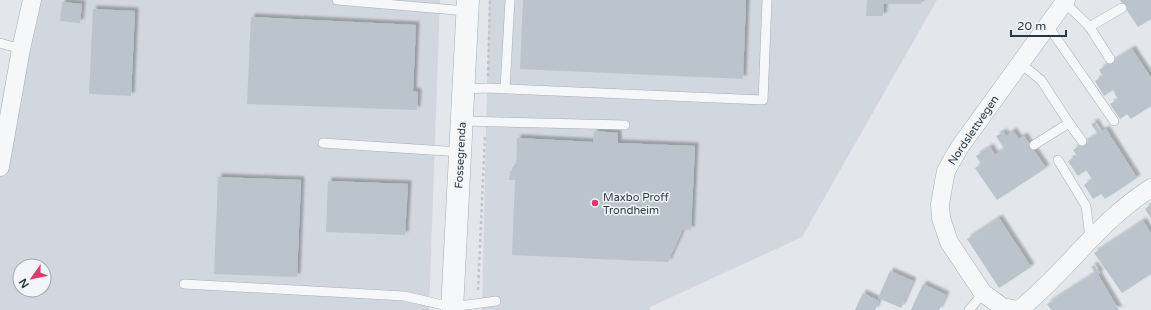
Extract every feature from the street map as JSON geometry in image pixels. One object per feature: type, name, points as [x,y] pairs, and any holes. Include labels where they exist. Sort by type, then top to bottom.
[{"type":"street","points":[[0,167],[21,49],[32,0]]},
{"type":"street","name":"Nordslettvegen","points":[[1065,1],[959,148],[946,171],[943,187],[941,218],[950,242],[983,293],[1002,307],[1019,310],[1040,293],[1090,238],[1131,200],[1151,188]]},
{"type":"street","name":"Fossegrenda","points":[[452,308],[461,152],[467,5]]},
{"type":"lane","points":[[337,0],[467,5]]},
{"type":"lane","points":[[505,88],[510,0]]},
{"type":"lane","points":[[464,89],[505,88],[763,100],[767,0]]},
{"type":"lane","points":[[1065,1],[1089,27],[1110,59]]},
{"type":"lane","points":[[1089,27],[1122,8]]},
{"type":"lane","points":[[1048,26],[1114,121]]},
{"type":"lane","points":[[0,43],[21,49]]},
{"type":"lane","points":[[1020,63],[1041,80],[1082,141]]},
{"type":"lane","points":[[462,121],[626,125]]},
{"type":"lane","points":[[1034,146],[1069,123]]},
{"type":"lane","points":[[323,144],[461,152]]},
{"type":"lane","points":[[1058,160],[1086,206],[1090,238]]},
{"type":"lane","points":[[184,284],[404,296],[452,308],[478,302],[496,301]]},
{"type":"lane","points":[[969,310],[983,293]]},
{"type":"path","points":[[488,88],[490,0]]},
{"type":"path","points":[[478,302],[486,121]]},
{"type":"shaded area","points":[[39,0],[440,0],[429,310],[0,310],[0,168]]},
{"type":"shaded area","points":[[489,0],[937,0],[802,237],[650,307],[650,310],[482,310]]},
{"type":"building","points":[[523,0],[746,0],[743,79],[520,69]]},
{"type":"building","points":[[867,0],[921,0],[921,4],[884,4],[883,16],[866,16]]},
{"type":"building","points":[[1120,0],[1151,0],[1151,19],[1138,27]]},
{"type":"building","points":[[62,2],[82,4],[80,23],[60,21]]},
{"type":"building","points":[[93,9],[135,11],[131,96],[89,94]]},
{"type":"building","points":[[251,17],[416,25],[413,91],[418,92],[417,110],[247,104]]},
{"type":"building","points":[[1132,49],[1151,78],[1151,106],[1131,119],[1127,114],[1120,119],[1110,104],[1118,99],[1113,90],[1104,96],[1095,81],[1103,76],[1099,70]]},
{"type":"building","points":[[1095,122],[1101,132],[1106,129],[1137,178],[1105,199],[1101,194],[1093,199],[1084,185],[1092,179],[1086,170],[1078,176],[1068,161],[1077,156],[1073,150],[1098,134],[1091,124]]},
{"type":"building","points":[[594,131],[618,133],[618,143],[695,146],[691,230],[683,229],[668,262],[512,255],[515,180],[509,180],[512,167],[516,167],[517,138],[593,142]]},
{"type":"building","points":[[1013,131],[1019,139],[1024,136],[1046,168],[997,200],[975,168],[981,164],[976,156],[990,147],[995,155],[1004,149],[996,136],[1004,132],[1006,136]]},
{"type":"building","points":[[218,177],[301,180],[297,277],[214,274]]},
{"type":"building","points":[[328,181],[408,184],[405,235],[326,232]]},
{"type":"building","points":[[1151,204],[1151,218],[1145,209]]},
{"type":"building","points":[[999,218],[1031,267],[999,288],[967,239]]},
{"type":"building","points":[[1143,221],[1151,234],[1151,274],[1122,293],[1094,253]]},
{"type":"building","points":[[1094,265],[1100,273],[1098,275],[1119,310],[1051,310],[1047,304],[1095,273],[1091,267]]},
{"type":"building","points":[[890,271],[913,281],[901,308],[878,298]]},
{"type":"building","points":[[923,284],[946,295],[939,310],[911,310]]},
{"type":"building","points":[[863,293],[879,301],[875,310],[855,310]]},
{"type":"place","name":"Maxbo Proff Trondheim","points":[[595,203]]}]
